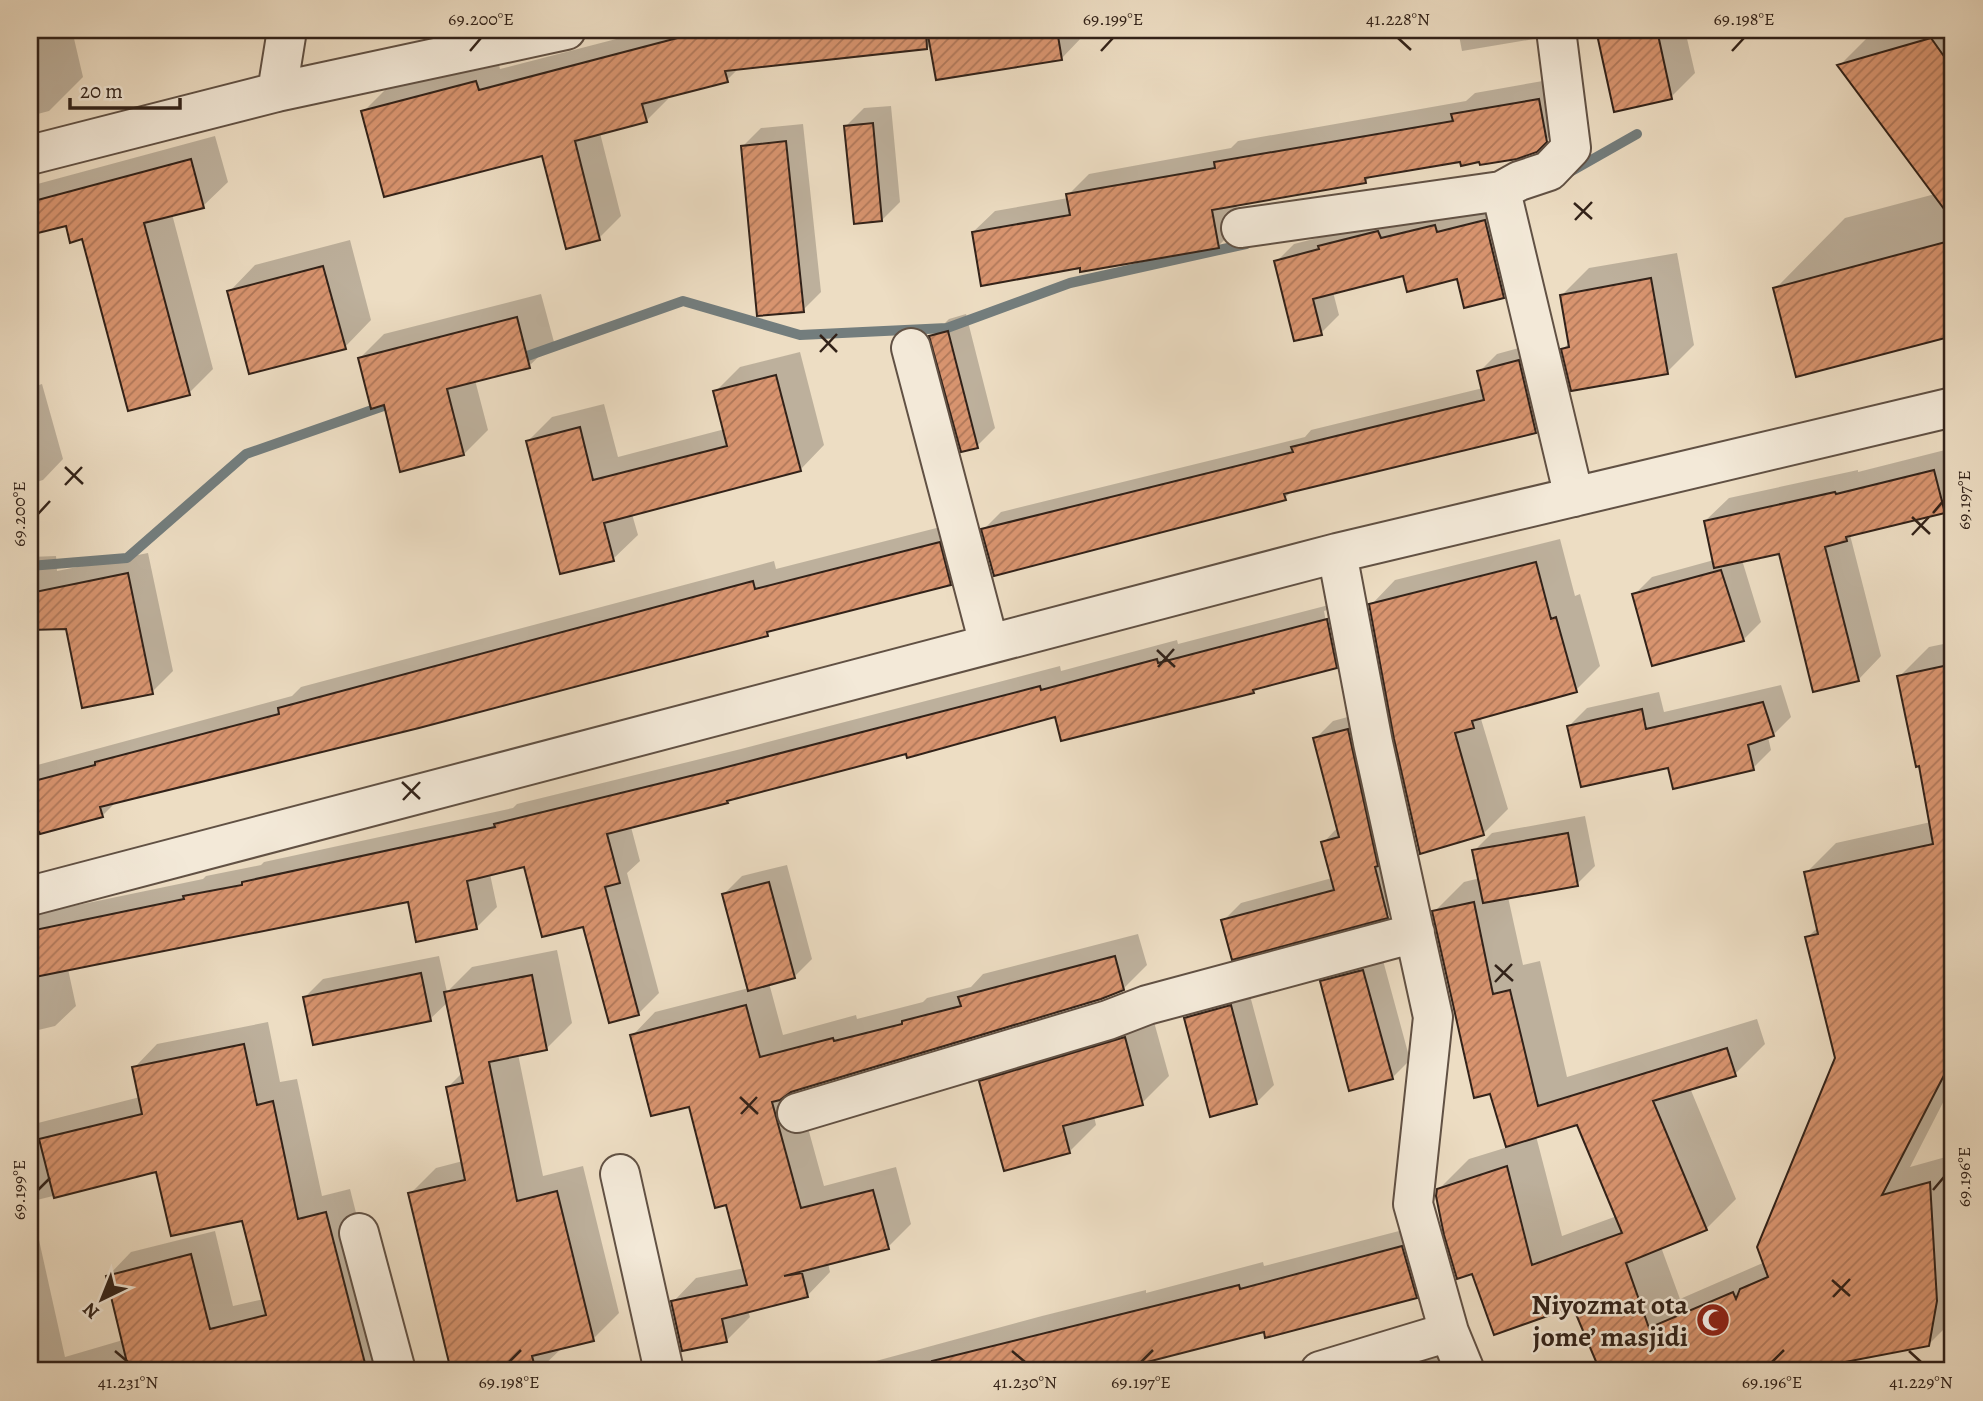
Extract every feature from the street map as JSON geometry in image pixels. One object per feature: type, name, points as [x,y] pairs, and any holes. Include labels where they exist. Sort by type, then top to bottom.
[{"type":"street","points":[[277,92],[287,30]]},
{"type":"street","points":[[30,155],[277,92],[566,30]]},
{"type":"street","points":[[1241,228],[1501,191],[1519,181],[1549,171],[1571,148],[1556,30]]},
{"type":"street","points":[[1501,191],[1574,497]]},
{"type":"street","points":[[911,348],[989,644]]},
{"type":"street","points":[[30,896],[1337,553],[1953,407]]},
{"type":"street","points":[[1337,553],[1373,743],[1433,1017],[1413,1205],[1449,1332],[1465,1371]]},
{"type":"street","points":[[797,1113],[1108,1020],[1147,1005],[1415,933]]},
{"type":"street","points":[[620,1174],[664,1371]]},
{"type":"street","points":[[359,1233],[396,1371]]},
{"type":"street","points":[[1320,1371],[1449,1332]]},
{"type":"building","points":[[714,30],[716,35],[761,30],[926,30],[927,49],[725,71],[728,82],[642,104],[647,122],[575,141],[600,240],[566,249],[542,156],[384,197],[361,111],[476,81],[479,90]]},
{"type":"building","points":[[927,30],[1057,30],[1062,60],[936,80]]},
{"type":"building","points":[[1596,30],[1657,30],[1672,99],[1614,112]]},
{"type":"building","points":[[1931,38],[1953,69],[1953,221],[1837,65]]},
{"type":"building","points":[[1539,99],[1547,142],[1537,152],[1517,159],[1461,166],[1460,162],[1365,178],[1366,183],[1212,210],[1219,248],[1080,272],[1080,268],[981,286],[972,232],[1070,215],[1066,194],[1215,168],[1214,162],[1453,121],[1451,114]]},
{"type":"building","points":[[873,123],[882,221],[854,224],[844,126]]},
{"type":"building","points":[[786,141],[804,312],[757,316],[741,146]]},
{"type":"building","points":[[191,159],[204,208],[144,223],[190,395],[128,411],[82,239],[70,243],[66,226],[30,235],[30,202]]},
{"type":"building","points":[[1485,220],[1504,298],[1464,308],[1457,279],[1407,292],[1403,276],[1313,299],[1322,335],[1294,341],[1274,261],[1319,249],[1318,246],[1378,231],[1381,238],[1435,225],[1437,232]]},
{"type":"building","points":[[1953,240],[1953,336],[1796,377],[1773,288]]},
{"type":"building","points":[[323,266],[346,349],[249,374],[227,291]]},
{"type":"building","points":[[1651,278],[1668,374],[1571,391],[1561,349],[1569,347],[1560,295]]},
{"type":"building","points":[[517,317],[530,368],[447,389],[464,455],[400,472],[384,405],[371,409],[358,358]]},
{"type":"building","points":[[948,331],[978,448],[961,452],[929,336]]},
{"type":"building","points":[[1519,360],[1536,433],[1284,494],[1286,500],[994,576],[981,529],[1293,452],[1291,447],[1484,400],[1477,371]]},
{"type":"building","points":[[776,375],[801,471],[604,523],[614,561],[560,574],[526,441],[580,427],[593,480],[727,446],[713,391]]},
{"type":"building","points":[[1934,470],[1945,513],[1846,537],[1847,541],[1825,547],[1859,681],[1813,692],[1779,554],[1714,568],[1704,521],[1835,492],[1836,494]]},
{"type":"building","points":[[940,542],[951,585],[767,632],[768,636],[419,728],[100,807],[103,817],[40,834],[30,834],[30,782],[95,765],[95,762],[279,714],[278,708],[753,581],[755,589]]},
{"type":"building","points":[[1536,562],[1551,619],[1556,617],[1577,692],[1472,721],[1474,728],[1455,733],[1484,835],[1420,854],[1394,739],[1369,604]]},
{"type":"building","points":[[1721,570],[1744,641],[1652,666],[1632,594]]},
{"type":"building","points":[[128,573],[153,694],[82,708],[66,629],[30,630],[30,593]]},
{"type":"building","points":[[1327,619],[1337,668],[1253,690],[1254,693],[1061,741],[1055,717],[907,758],[906,754],[607,834],[620,883],[605,887],[639,1015],[609,1023],[583,927],[542,937],[524,867],[467,881],[477,929],[416,942],[408,902],[30,978],[30,931],[184,899],[183,896],[242,885],[242,882],[495,827],[494,824],[1040,686],[1041,690],[1157,659],[1158,663]]},
{"type":"building","points":[[1953,664],[1953,1058],[1882,1195],[1930,1182],[1937,1301],[1929,1346],[1798,1371],[1600,1371],[1573,1307],[1494,1335],[1472,1274],[1457,1279],[1444,1235],[1437,1189],[1507,1166],[1532,1265],[1622,1233],[1577,1125],[1506,1147],[1490,1094],[1474,1098],[1432,911],[1474,902],[1493,994],[1510,990],[1538,1106],[1727,1048],[1736,1076],[1653,1101],[1707,1230],[1626,1263],[1649,1328],[1733,1292],[1736,1299],[1740,1289],[1768,1277],[1757,1247],[1835,1058],[1805,937],[1818,934],[1804,872],[1933,844],[1919,766],[1916,767],[1897,676]]},
{"type":"building","points":[[1763,702],[1774,736],[1748,745],[1754,770],[1673,789],[1668,768],[1581,787],[1567,726],[1642,709],[1646,729]]},
{"type":"building","points":[[1348,729],[1378,866],[1375,867],[1388,918],[1232,960],[1221,920],[1334,890],[1321,842],[1339,837],[1313,738]]},
{"type":"building","points":[[1568,833],[1578,886],[1483,903],[1472,850]]},
{"type":"building","points":[[769,882],[795,978],[748,991],[722,894]]},
{"type":"building","points":[[1115,956],[1124,990],[791,1092],[772,1102],[801,1208],[873,1190],[889,1249],[784,1276],[802,1273],[808,1297],[722,1319],[727,1342],[682,1351],[671,1301],[747,1285],[726,1205],[715,1208],[689,1107],[651,1116],[630,1035],[746,1005],[760,1057],[902,1024],[902,1021],[961,1006],[958,997]]},
{"type":"building","points":[[1363,970],[1393,1079],[1349,1091],[1320,981]]},
{"type":"building","points":[[421,973],[431,1021],[313,1045],[303,997]]},
{"type":"building","points":[[532,975],[547,1050],[489,1062],[517,1201],[557,1191],[594,1341],[532,1356],[536,1371],[451,1371],[408,1193],[465,1180],[446,1087],[463,1083],[444,992]]},
{"type":"building","points":[[1231,1005],[1257,1104],[1210,1117],[1184,1018]]},
{"type":"building","points":[[1125,1037],[1143,1105],[1063,1126],[1070,1153],[1004,1171],[979,1081]]},
{"type":"building","points":[[244,1044],[257,1105],[273,1101],[298,1219],[326,1212],[367,1371],[129,1371],[106,1276],[191,1254],[210,1329],[266,1315],[242,1221],[171,1236],[156,1172],[54,1198],[39,1139],[142,1114],[132,1067]]},
{"type":"building","points":[[1402,1246],[1417,1298],[1265,1338],[1264,1332],[1112,1371],[933,1371],[932,1361],[1239,1285],[1240,1289]]},
{"type":"waterway","points":[[1570,172],[1637,134]]},
{"type":"waterway","points":[[516,360],[683,301],[800,335],[947,328],[1070,283],[1246,244]]},
{"type":"waterway","points":[[30,566],[127,558],[246,454],[395,402]]},
{"type":"place","name":"Niyozmat ota jome’ masjidi","points":[[1713,1320]]}]
